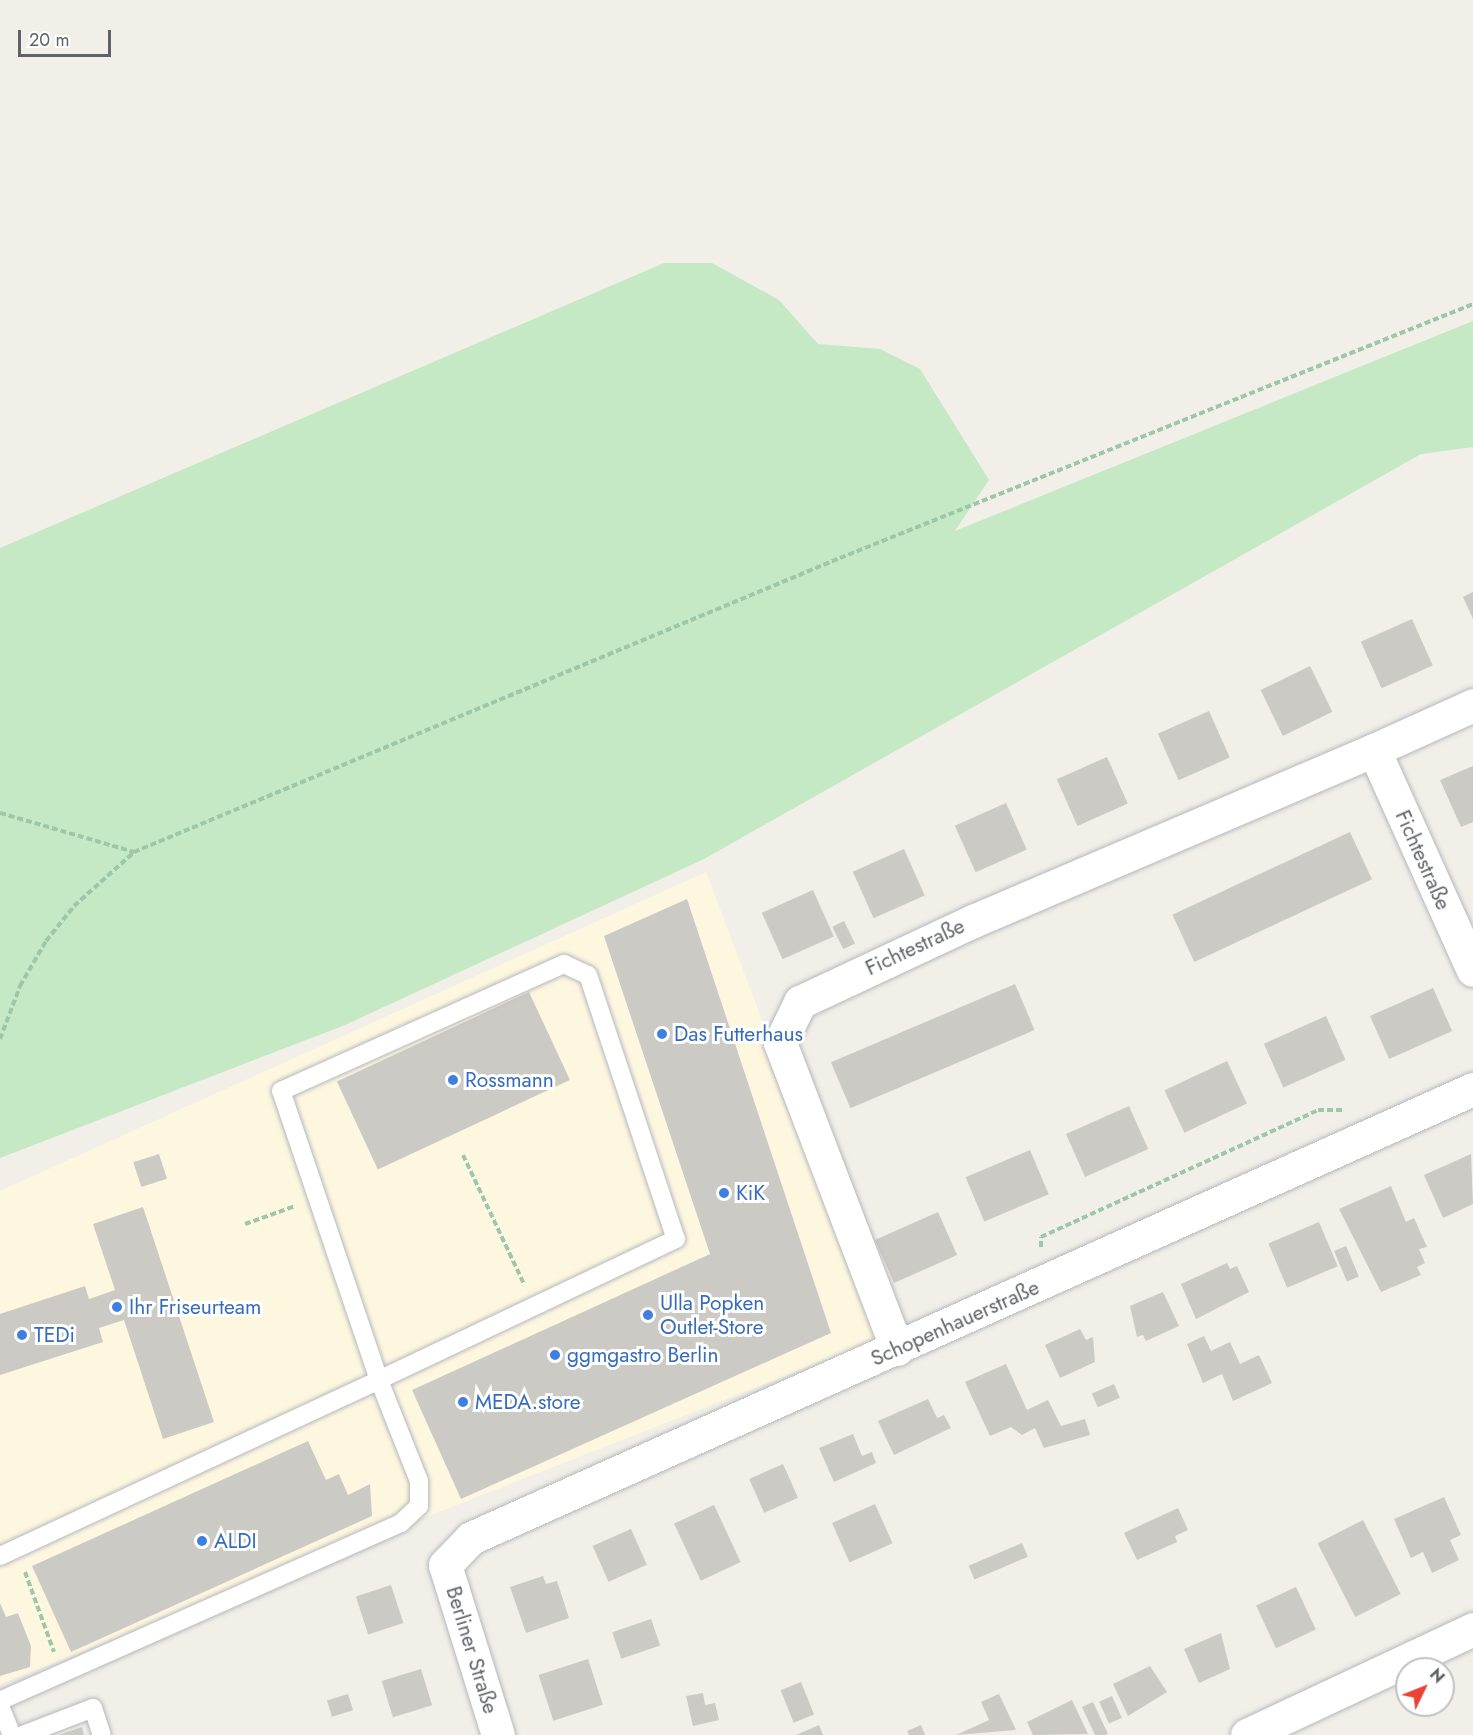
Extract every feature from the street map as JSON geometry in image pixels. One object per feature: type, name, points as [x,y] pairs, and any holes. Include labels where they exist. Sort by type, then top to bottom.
[{"type":"street","name":"Fichtestraße","points":[[897,1349],[780,1043],[800,1002],[962,926],[1374,750],[1473,705]]},
{"type":"street","name":"Fichtestraße","points":[[1374,750],[1473,970]]},
{"type":"street","name":"Schopenhauerstraße","points":[[445,1565],[471,1538],[1473,1089]]},
{"type":"street","name":"Berliner Straße","points":[[445,1565],[498,1735]]},
{"type":"street","points":[[1247,1735],[1473,1629]]},
{"type":"lane","points":[[8,1552],[379,1380],[676,1239],[588,975],[564,964],[281,1091],[379,1380],[419,1481],[419,1506],[401,1523],[61,1673],[0,1704],[12,1735]]},
{"type":"lane","points":[[23,1735],[93,1708],[102,1735]]},
{"type":"path","points":[[0,1039],[20,986],[46,941],[74,906],[134,852],[840,558],[1473,304]]},
{"type":"path","points":[[0,813],[134,852]]},
{"type":"path","points":[[463,1155],[534,1306]]},
{"type":"path","points":[[245,1224],[318,1198]]},
{"type":"path","points":[[8,1552],[61,1673]]},
{"type":"shaded area","points":[[706,872],[882,1338],[0,1684],[0,1191]]},
{"type":"green space","points":[[664,263],[712,263],[779,300],[818,344],[880,349],[920,369],[989,480],[955,531],[1473,321],[1473,447],[1421,454],[704,859],[345,1025],[0,1158],[0,548]]},
{"type":"building","points":[[1473,592],[1473,619],[1463,597]]},
{"type":"building","points":[[1412,619],[1433,666],[1382,688],[1361,642]]},
{"type":"building","points":[[1310,666],[1332,712],[1283,736],[1261,690]]},
{"type":"building","points":[[1209,711],[1230,758],[1179,780],[1158,734]]},
{"type":"building","points":[[1107,757],[1128,804],[1077,826],[1057,779]]},
{"type":"building","points":[[1473,766],[1473,822],[1461,827],[1440,780]]},
{"type":"building","points":[[1006,803],[1027,850],[976,872],[955,826]]},
{"type":"building","points":[[1350,832],[1372,879],[1194,962],[1172,915]]},
{"type":"building","points":[[904,849],[925,896],[874,918],[853,872]]},
{"type":"building","points":[[813,890],[834,937],[783,959],[762,913]]},
{"type":"building","points":[[687,899],[831,1333],[461,1499],[412,1390],[710,1254],[604,936]]},
{"type":"building","points":[[844,921],[855,943],[843,949],[832,927]]},
{"type":"building","points":[[1015,984],[1035,1030],[850,1108],[831,1062]]},
{"type":"building","points":[[1433,988],[1452,1031],[1389,1059],[1370,1016]]},
{"type":"building","name":"Rossmann","points":[[529,992],[570,1080],[378,1170],[337,1082]]},
{"type":"building","points":[[1326,1016],[1346,1060],[1283,1088],[1264,1044]]},
{"type":"building","points":[[1227,1061],[1247,1104],[1184,1133],[1164,1090]]},
{"type":"building","points":[[1129,1106],[1148,1149],[1085,1177],[1066,1134]]},
{"type":"building","points":[[1030,1150],[1049,1194],[984,1222],[966,1177]]},
{"type":"building","points":[[159,1154],[167,1179],[141,1187],[133,1162]]},
{"type":"building","points":[[1471,1154],[1473,1204],[1443,1218],[1424,1175]]},
{"type":"building","points":[[1391,1186],[1406,1222],[1414,1218],[1427,1247],[1419,1249],[1425,1263],[1417,1267],[1421,1275],[1381,1292],[1339,1209]]},
{"type":"building","points":[[143,1207],[214,1422],[163,1439],[124,1320],[99,1328],[103,1342],[0,1375],[0,1314],[85,1286],[89,1299],[115,1290],[93,1224]]},
{"type":"building","points":[[938,1212],[957,1255],[894,1283],[875,1240]]},
{"type":"building","points":[[1319,1222],[1338,1266],[1287,1288],[1268,1243]]},
{"type":"building","points":[[1346,1246],[1359,1276],[1347,1281],[1334,1251]]},
{"type":"building","points":[[1227,1263],[1230,1269],[1237,1266],[1249,1292],[1196,1319],[1181,1284]]},
{"type":"building","points":[[1163,1292],[1179,1326],[1146,1341],[1143,1335],[1137,1337],[1130,1306]]},
{"type":"building","points":[[1080,1329],[1086,1340],[1093,1337],[1095,1362],[1060,1378],[1045,1345]]},
{"type":"building","points":[[1204,1336],[1211,1351],[1230,1342],[1240,1364],[1259,1355],[1272,1383],[1233,1401],[1222,1374],[1203,1383],[1187,1344]]},
{"type":"building","points":[[1006,1364],[1027,1410],[1048,1400],[1061,1426],[1085,1419],[1090,1435],[1044,1448],[1035,1428],[1022,1435],[1011,1427],[990,1436],[965,1382]]},
{"type":"building","points":[[1114,1384],[1120,1398],[1098,1407],[1092,1393]]},
{"type":"building","points":[[928,1399],[937,1418],[944,1415],[951,1428],[894,1455],[878,1421]]},
{"type":"building","points":[[853,1434],[862,1456],[872,1452],[876,1463],[834,1482],[819,1448]]},
{"type":"building","name":"ALDI","points":[[308,1441],[326,1480],[339,1474],[348,1495],[370,1484],[372,1516],[71,1652],[32,1566]]},
{"type":"building","points":[[783,1464],[798,1498],[764,1513],[749,1479]]},
{"type":"building","points":[[1444,1497],[1461,1535],[1450,1540],[1459,1560],[1432,1573],[1423,1552],[1411,1558],[1394,1519]]},
{"type":"building","points":[[875,1504],[892,1543],[850,1562],[832,1523]]},
{"type":"building","points":[[714,1505],[741,1562],[701,1581],[674,1524]]},
{"type":"building","points":[[1178,1508],[1188,1530],[1175,1536],[1177,1542],[1137,1560],[1124,1533]]},
{"type":"building","points":[[1363,1520],[1401,1594],[1355,1617],[1318,1543]]},
{"type":"building","points":[[631,1529],[647,1565],[608,1582],[593,1546]]},
{"type":"building","points":[[1022,1543],[1028,1557],[974,1579],[969,1566]]},
{"type":"building","points":[[543,1576],[546,1584],[557,1581],[569,1618],[526,1633],[510,1587]]},
{"type":"building","points":[[391,1585],[403,1623],[368,1634],[356,1596]]},
{"type":"building","points":[[1296,1587],[1316,1630],[1276,1648],[1256,1606]]},
{"type":"building","points":[[0,1603],[6,1617],[18,1613],[31,1646],[30,1667],[0,1676]]},
{"type":"building","points":[[651,1619],[660,1645],[621,1659],[612,1632]]},
{"type":"building","points":[[1221,1633],[1230,1669],[1199,1683],[1184,1649]]},
{"type":"building","points":[[588,1659],[603,1705],[553,1721],[539,1675]]},
{"type":"building","points":[[1150,1666],[1167,1692],[1128,1716],[1113,1684]]},
{"type":"building","points":[[421,1669],[432,1705],[393,1717],[382,1681]]},
{"type":"building","points":[[801,1682],[814,1714],[794,1723],[781,1690]]},
{"type":"building","points":[[703,1693],[705,1705],[715,1703],[719,1720],[693,1726],[686,1696]]},
{"type":"building","points":[[348,1694],[353,1710],[332,1717],[327,1700]]},
{"type":"building","points":[[999,1694],[1016,1730],[956,1735],[989,1720],[981,1702]]},
{"type":"building","points":[[1112,1696],[1122,1718],[1109,1724],[1099,1702]]},
{"type":"building","points":[[1072,1700],[1088,1734],[1033,1735],[1027,1722]]},
{"type":"building","points":[[1093,1702],[1108,1734],[1095,1735],[1082,1707]]},
{"type":"building","points":[[819,1725],[823,1735],[796,1735]]},
{"type":"building","points":[[921,1725],[925,1735],[909,1735],[907,1731]]},
{"type":"building","points":[[82,1727],[84,1735],[59,1735]]},
{"type":"place","name":"Das Futterhaus","points":[[662,1034]]},
{"type":"place","name":"Rossmann","points":[[453,1080]]},
{"type":"place","name":"KiK","points":[[724,1193]]},
{"type":"place","name":"Ihr Friseurteam","points":[[117,1307]]},
{"type":"place","name":"Ulla Popken Outlet-Store","points":[[648,1315]]},
{"type":"place","name":"TEDi","points":[[22,1335]]},
{"type":"place","name":"ggmgastro Berlin","points":[[555,1355]]},
{"type":"place","name":"MEDA.store","points":[[463,1402]]},
{"type":"place","name":"ALDI","points":[[202,1541]]}]
